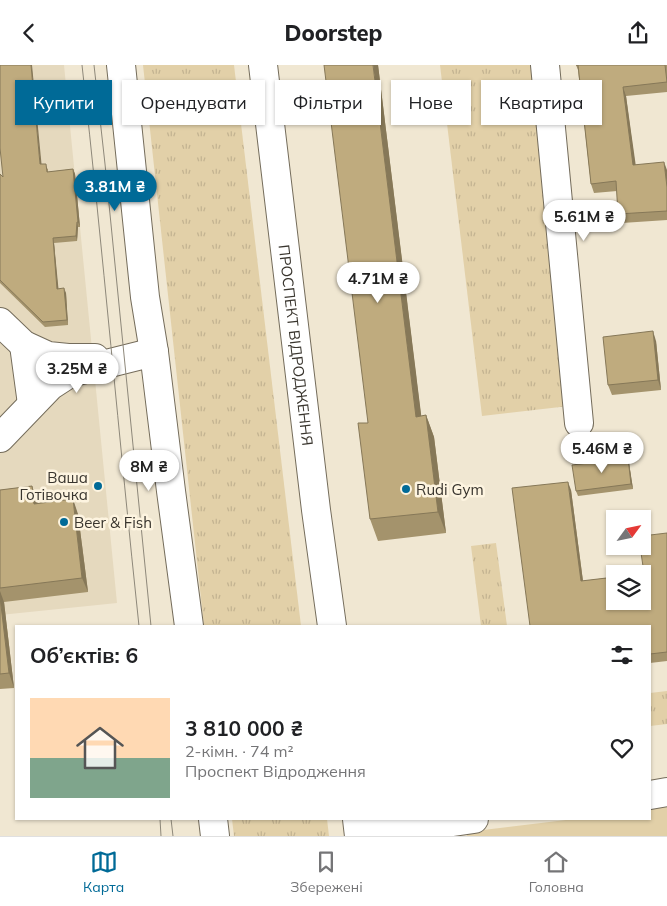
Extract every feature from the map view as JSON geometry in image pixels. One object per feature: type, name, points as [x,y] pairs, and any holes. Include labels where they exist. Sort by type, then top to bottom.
[{"type":"main road","points":[[121,65],[145,297],[154,352],[170,491],[189,625]]},
{"type":"main road","name":"ПРОСПЕКТ ВІДРОДЖЕННЯ","points":[[264,65],[316,510],[332,625]]},
{"type":"main road","points":[[545,65],[579,423]]},
{"type":"main road","points":[[0,322],[24,345],[48,356],[112,358],[154,352]]},
{"type":"main road","points":[[24,345],[32,405]]},
{"type":"main road","points":[[0,438],[50,386],[70,373],[154,352]]},
{"type":"main road","points":[[651,795],[667,792]]},
{"type":"main road","points":[[213,820],[215,836]]},
{"type":"main road","points":[[358,830],[463,820]]},
{"type":"shaded area","points":[[0,65],[64,65],[65,80],[15,80],[15,125],[70,125],[117,603],[0,615]]},
{"type":"green space","points":[[143,65],[234,65],[236,80],[145,80]]},
{"type":"green space","points":[[440,65],[537,65],[538,80],[481,80],[481,125],[543,125],[569,406],[482,416],[447,125],[471,125],[471,80],[442,80]]},
{"type":"green space","points":[[150,125],[241,125],[301,625],[204,625]]},
{"type":"green space","points":[[496,543],[507,625],[481,625],[471,546]]},
{"type":"green space","points":[[667,691],[667,724],[651,726],[651,693]]},
{"type":"green space","points":[[667,807],[667,836],[467,836],[467,832],[566,820],[651,820],[651,809]]},
{"type":"green space","points":[[232,820],[327,820],[329,836],[234,836]]},
{"type":"building","points":[[0,65],[31,65],[32,80],[15,80],[15,125],[36,125],[40,164],[46,164],[47,172],[73,169],[78,222],[76,236],[53,238],[57,289],[64,288],[67,320],[43,322],[0,280],[0,174],[3,177],[0,148]]},
{"type":"building","points":[[324,65],[373,65],[375,80],[326,80]]},
{"type":"building","points":[[578,65],[665,65],[667,82],[623,87],[633,165],[664,162],[667,211],[618,214],[616,181],[591,184],[585,125],[602,125],[602,80],[580,80]]},
{"type":"building","points":[[331,125],[380,125],[416,417],[426,415],[438,512],[370,519],[358,423],[368,423]]},
{"type":"building","points":[[653,331],[658,380],[608,385],[603,337]]},
{"type":"building","points":[[628,458],[631,484],[576,491],[572,465]]},
{"type":"building","points":[[568,482],[581,581],[606,578],[606,610],[651,610],[651,565],[643,565],[641,555],[651,555],[651,535],[667,533],[667,652],[651,654],[651,625],[530,625],[512,488]]},
{"type":"building","points":[[32,486],[34,504],[73,499],[82,578],[0,588],[0,490]]},
{"type":"building","points":[[0,597],[9,673],[0,674]]},
{"type":"tram line","points":[[82,65],[139,625]]},
{"type":"tram line","points":[[94,65],[151,625]]},
{"type":"tram line","points":[[160,820],[161,836]]},
{"type":"tram line","points":[[171,820],[173,836]]},
{"type":"place","name":"Ваша Готівочка","points":[[98,486]]},
{"type":"place","name":"Rudi Gym","points":[[406,489]]},
{"type":"place","name":"Beer & Fish","points":[[64,522]]}]
